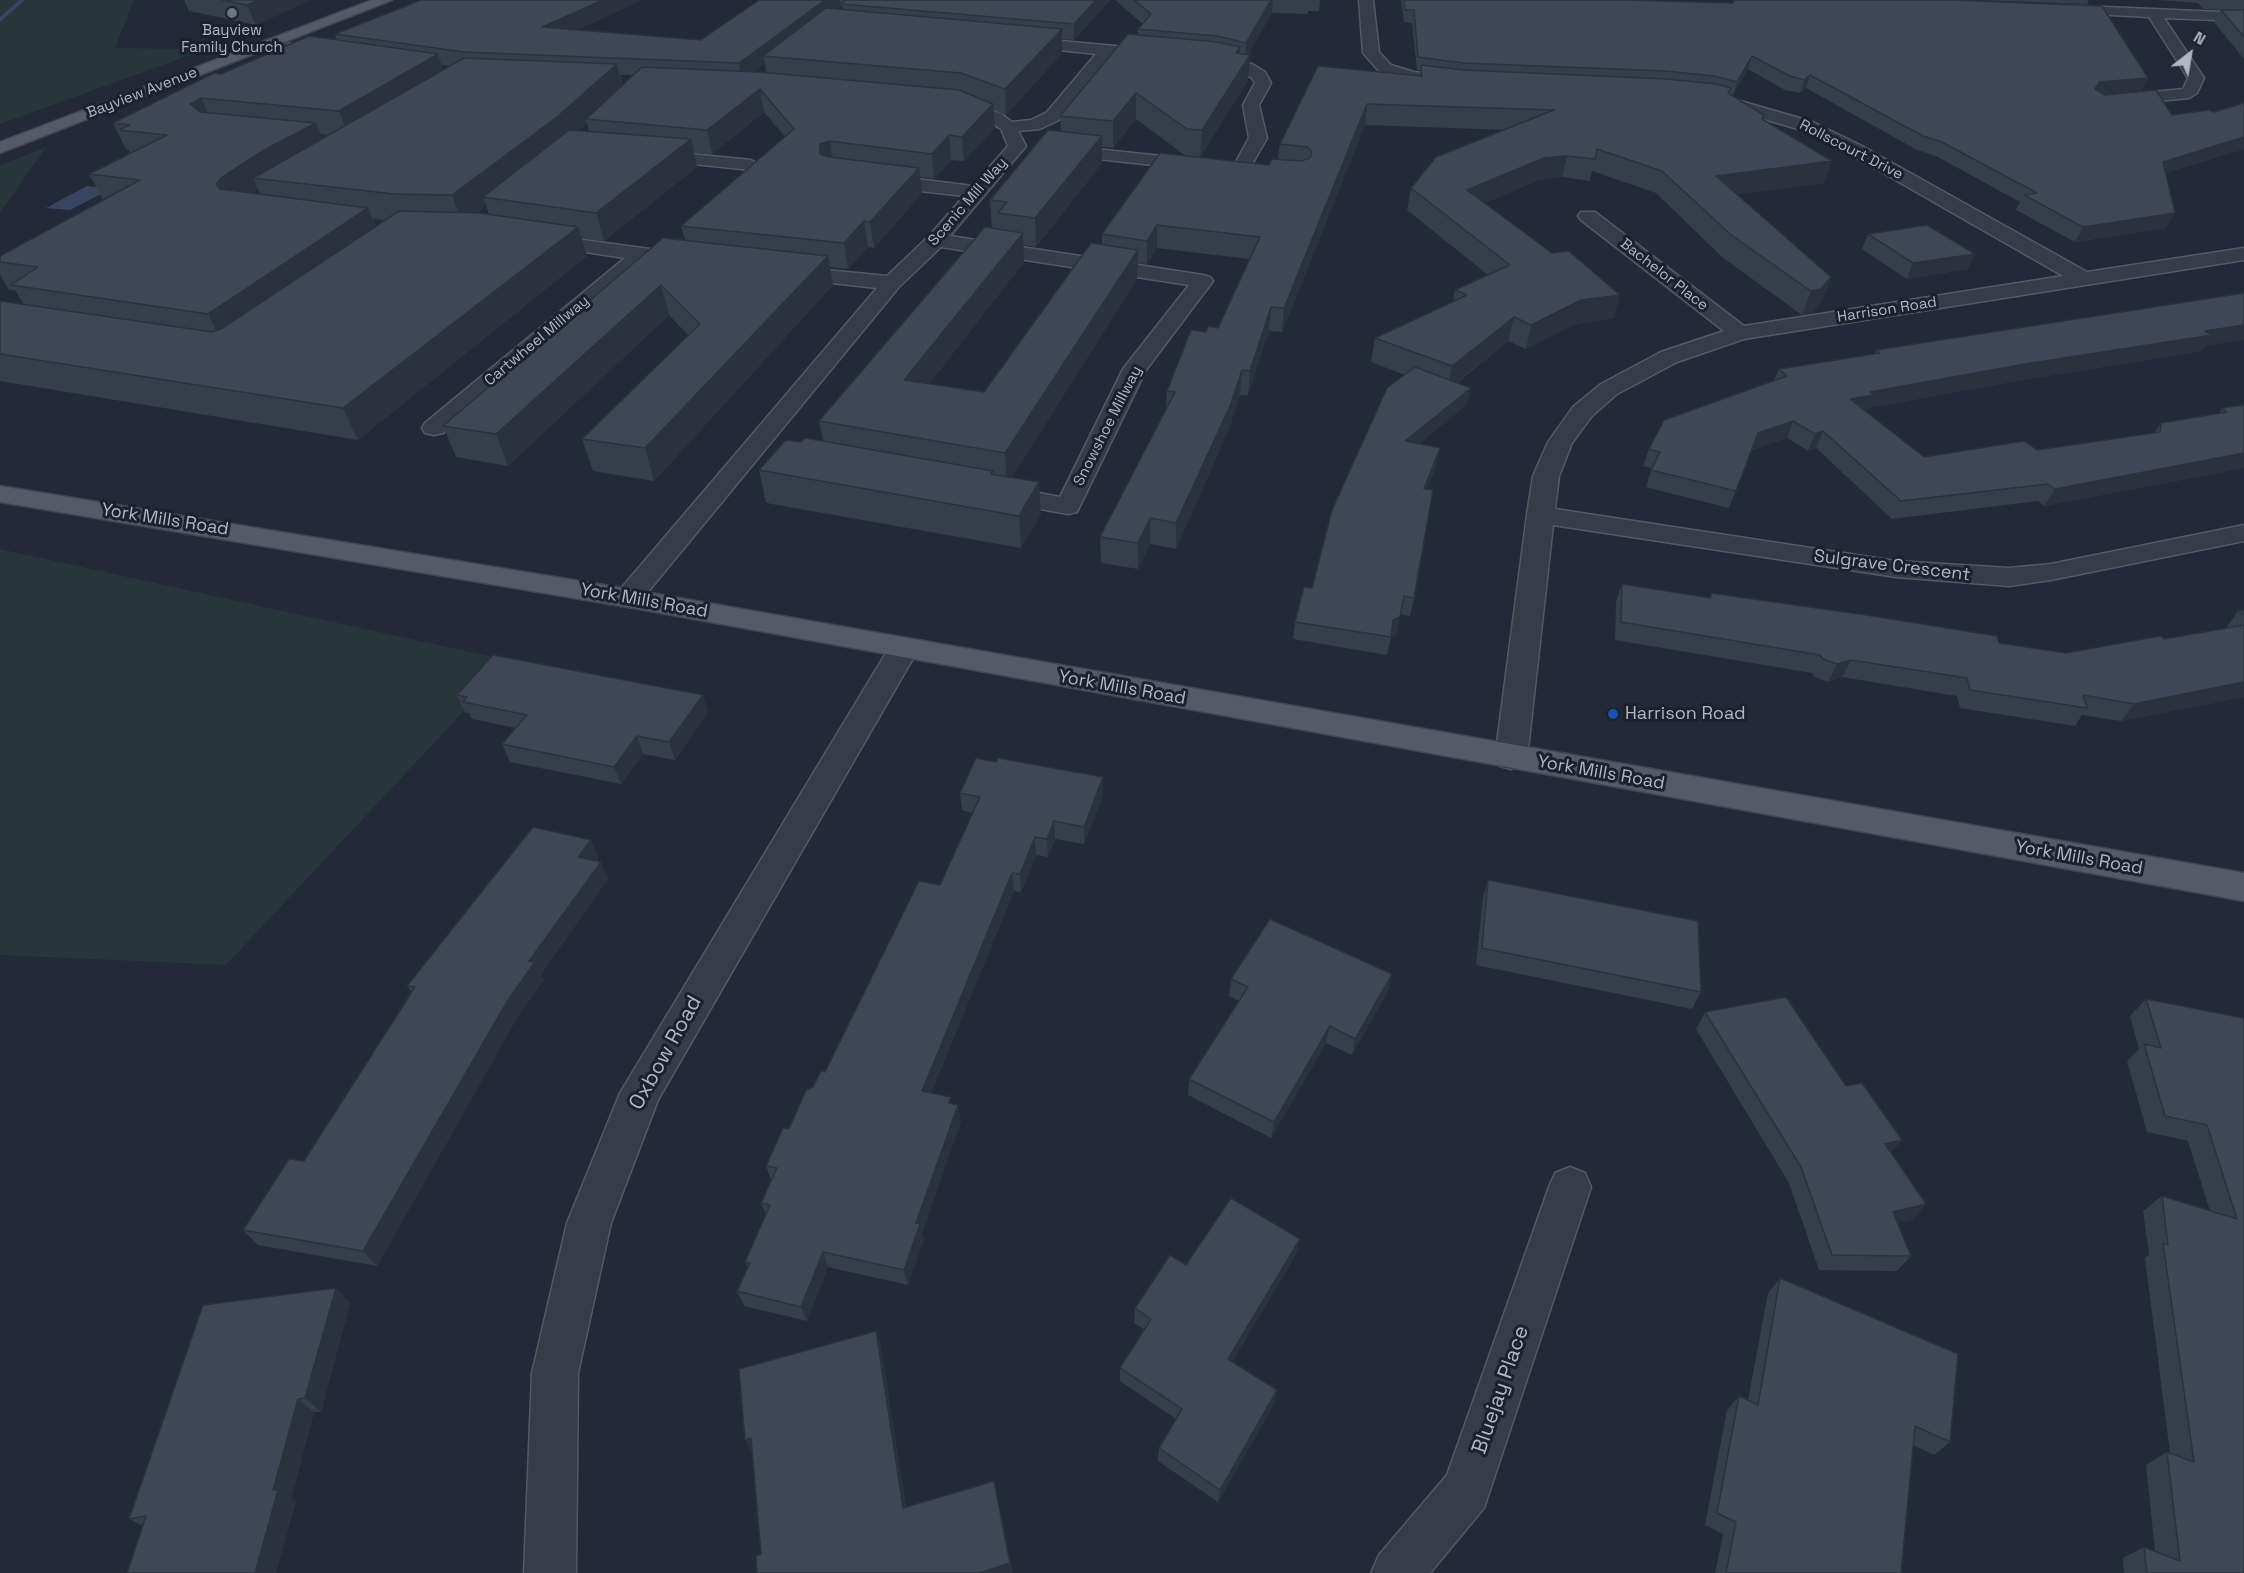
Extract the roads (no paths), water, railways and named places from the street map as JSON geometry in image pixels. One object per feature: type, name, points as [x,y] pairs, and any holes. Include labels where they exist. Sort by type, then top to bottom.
[{"type":"main road","name":"Bayview Avenue","points":[[0,148],[385,0]]},
{"type":"main road","name":"York Mills Road","points":[[0,494],[628,598],[1511,758],[2244,887]]},
{"type":"street","points":[[1366,0],[1371,53],[1384,68],[1412,77],[1461,83]]},
{"type":"street","points":[[2048,9],[2244,16]]},
{"type":"street","points":[[2099,102],[2189,93],[2196,78],[2153,12]]},
{"type":"street","points":[[1002,41],[1173,56]]},
{"type":"street","points":[[267,45],[345,57]]},
{"type":"street","points":[[928,103],[963,106],[994,117],[1009,127],[1034,125],[1053,116],[1108,50]]},
{"type":"street","points":[[1195,58],[1245,67],[1259,75],[1263,83],[1251,105],[1258,138],[1241,169]]},
{"type":"street","name":"Rollscourt Drive","points":[[1690,95],[1753,108],[1807,126],[1856,150],[2082,278]]},
{"type":"street","name":"Scenic Mill Way","points":[[628,598],[764,452],[892,283],[936,240],[1017,146],[1011,138],[1009,127]]},
{"type":"street","points":[[1017,146],[1264,172]]},
{"type":"street","points":[[635,153],[751,165]]},
{"type":"street","points":[[857,177],[976,192]]},
{"type":"street","name":"Bachelor Place","points":[[1588,216],[1740,333]]},
{"type":"street","points":[[522,237],[710,263]]},
{"type":"street","name":"Snowshoe Millway","points":[[936,240],[1203,281],[1135,369],[1068,506],[973,489]]},
{"type":"street","name":"Harrison Road","points":[[1511,758],[1546,476],[1560,442],[1582,412],[1609,389],[1637,372],[1669,357],[1740,333],[2244,254]]},
{"type":"street","name":"Cartwheel Millway","points":[[434,428],[641,255]]},
{"type":"street","points":[[767,269],[892,283]]},
{"type":"street","name":"Sulgrave Crescent","points":[[1540,515],[1896,569],[2009,577],[2050,572],[2244,533]]},
{"type":"street","name":"Oxbow Road","points":[[550,1573],[555,1373],[589,1223],[640,1093],[904,648]]},
{"type":"street","name":"Bluejay Place","points":[[1397,1573],[1466,1490],[1570,1187]]},
{"type":"water","points":[[87,186],[111,189],[70,210],[46,208]]},
{"type":"waterway","points":[[0,20],[22,0]]},
{"type":"place","name":"Bayview Family Church","points":[[232,13]]},
{"type":"place","name":"Harrison Road","points":[[1613,714]]}]
